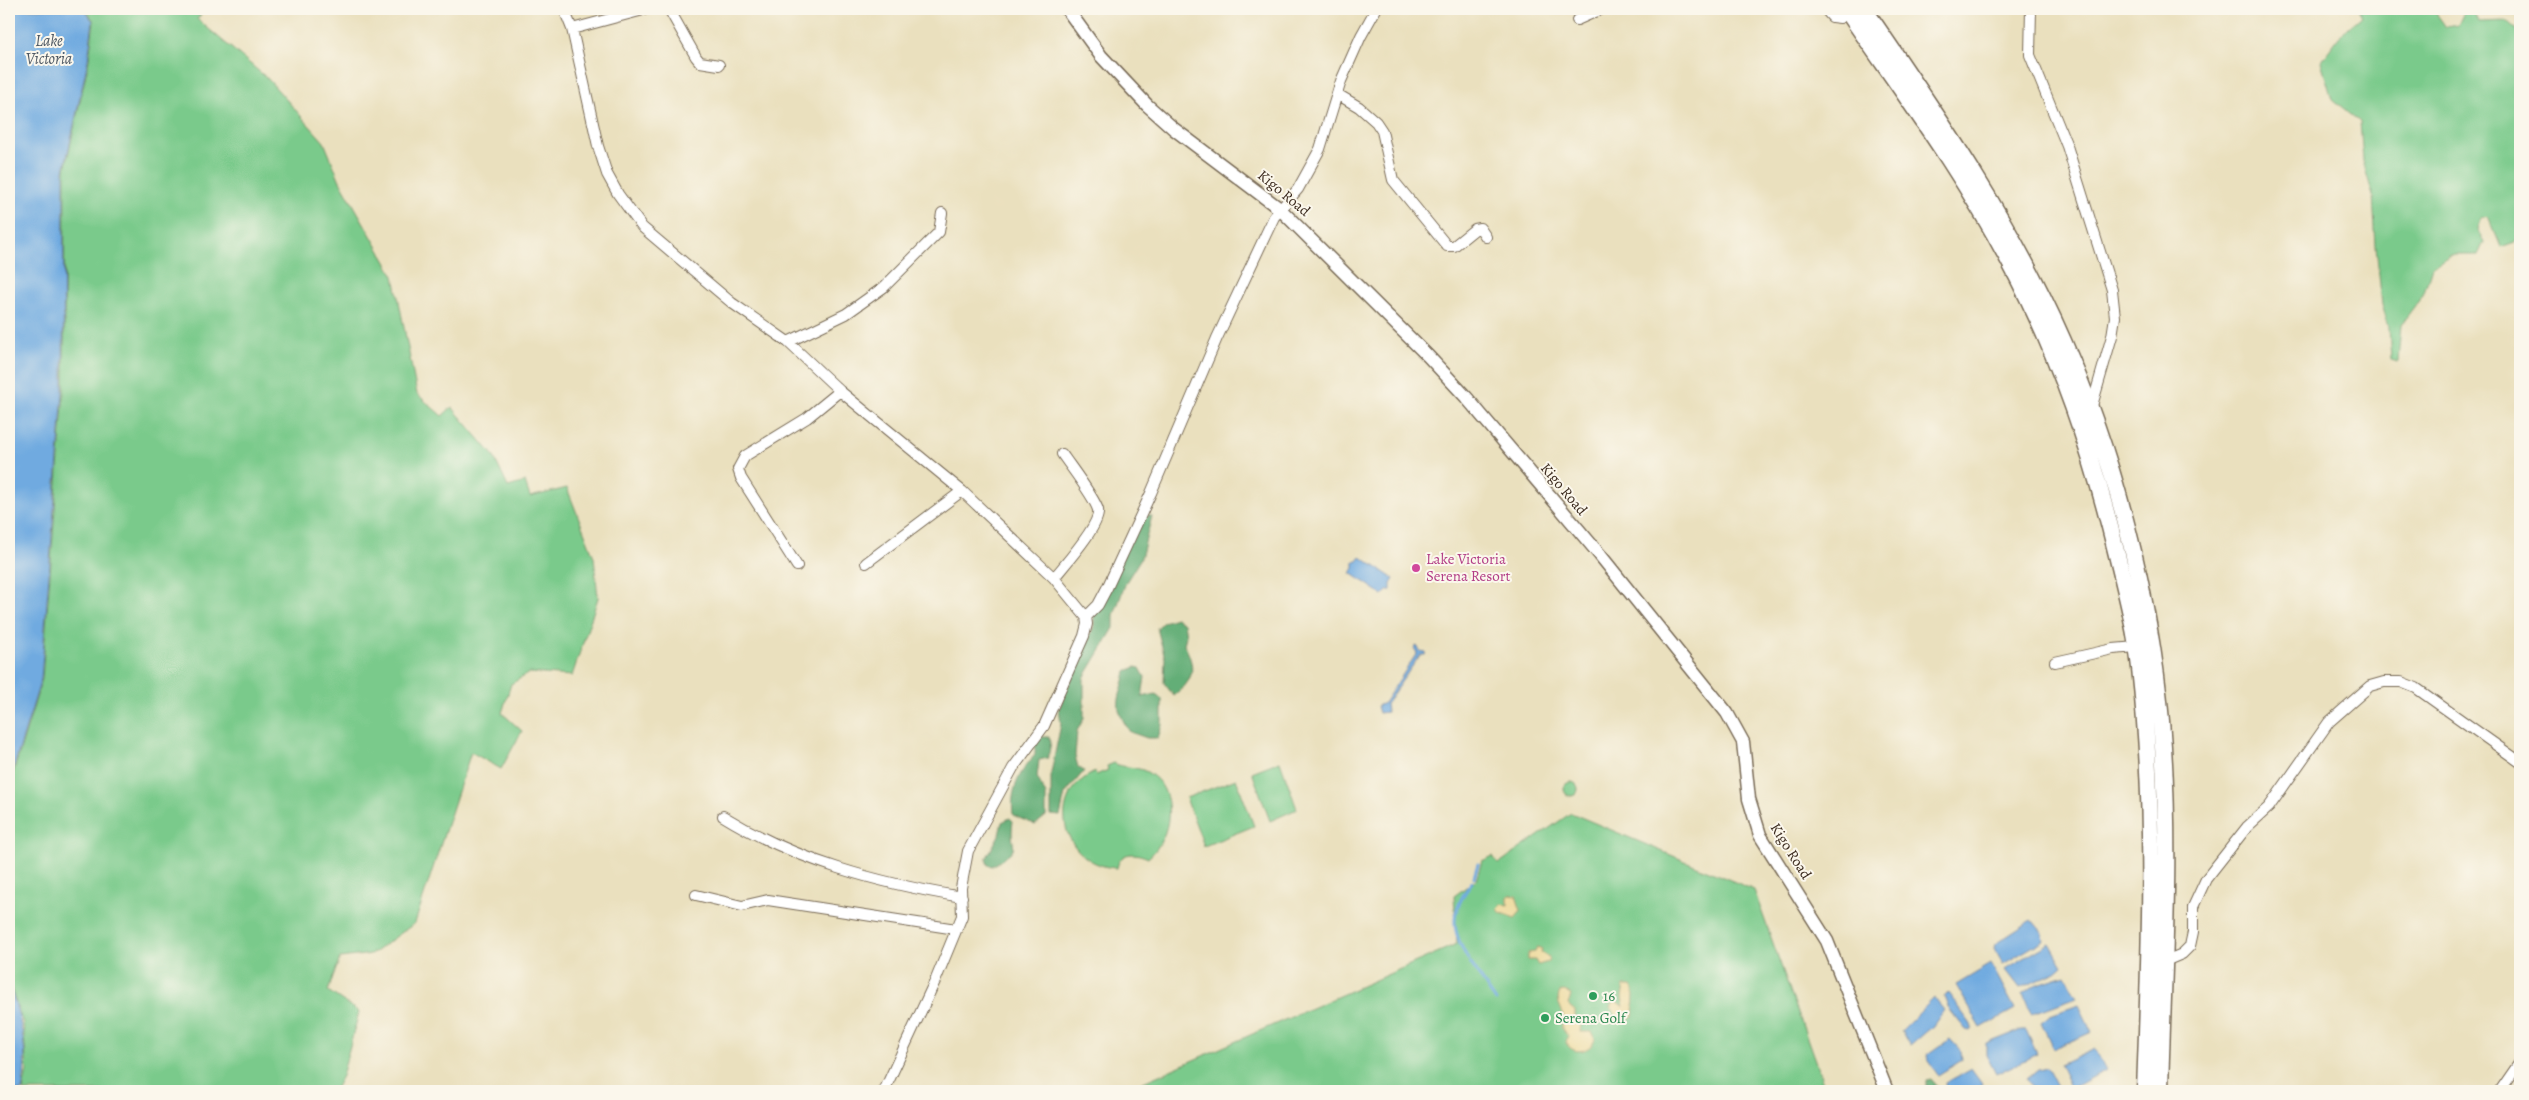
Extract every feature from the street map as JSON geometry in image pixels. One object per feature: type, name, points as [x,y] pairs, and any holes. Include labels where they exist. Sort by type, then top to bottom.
[{"type":"highway","points":[[1853,10],[1927,101],[2002,222],[2063,340],[2091,410],[2127,531],[2142,596],[2158,690],[2165,785],[2167,867],[2160,1091]]},
{"type":"highway","points":[[1853,10],[2007,256],[2067,386],[2101,487],[2136,646],[2148,758],[2151,846],[2150,959],[2145,1091]]},
{"type":"street","points":[[564,9],[572,29],[598,146],[607,174],[618,194],[653,239],[732,302],[788,342],[840,391],[962,491],[1054,578],[1086,617],[1087,624],[1084,636],[1044,726],[1012,768],[968,851],[962,882],[963,912],[936,979],[884,1091]]},
{"type":"street","points":[[572,29],[647,9]]},
{"type":"street","points":[[669,9],[700,62],[719,65]]},
{"type":"street","name":"Kigo Road","points":[[1068,9],[1101,56],[1147,105],[1174,130],[1280,209],[1421,349],[1466,397],[1600,555],[1728,713],[1742,742],[1749,799],[1760,835],[1827,941],[1887,1091]]},
{"type":"street","points":[[1086,617],[1098,605],[1107,588],[1151,494],[1217,338],[1274,217],[1293,196],[1310,171],[1320,149],[1337,94],[1360,36],[1376,9]]},
{"type":"street","points":[[1577,20],[1602,9]]},
{"type":"street","points":[[1825,9],[1832,17],[1840,18],[1853,10]]},
{"type":"street","points":[[2030,9],[2030,55],[2067,146],[2112,290],[2114,317],[2112,336],[2091,410]]},
{"type":"street","points":[[1337,94],[1359,107],[1376,122],[1382,131],[1393,180],[1447,246],[1454,246],[1475,228],[1480,228],[1486,237]]},
{"type":"street","points":[[788,342],[846,314],[884,287],[939,232],[942,213]]},
{"type":"street","points":[[797,566],[741,478],[738,469],[745,456],[807,418],[840,391]]},
{"type":"street","points":[[1054,578],[1094,524],[1098,513],[1094,502],[1062,454]]},
{"type":"street","points":[[866,563],[962,491]]},
{"type":"street","points":[[2055,662],[2113,649],[2136,646]]},
{"type":"street","points":[[2163,962],[2182,954],[2190,946],[2193,932],[2193,907],[2206,879],[2247,827],[2269,806],[2329,722],[2370,686],[2384,682],[2401,682],[2416,688],[2520,762]]},
{"type":"street","points":[[722,816],[752,834],[840,870],[917,889],[962,897]]},
{"type":"street","points":[[696,895],[742,906],[768,900],[956,929]]},
{"type":"street","points":[[2500,1091],[2520,1062]]},
{"type":"green space","points":[[85,9],[206,9],[197,19],[268,79],[324,142],[340,181],[394,276],[417,394],[442,416],[452,407],[493,455],[508,487],[525,482],[530,497],[567,488],[594,557],[598,598],[572,676],[529,673],[511,684],[502,713],[522,731],[501,769],[471,752],[415,923],[372,954],[340,958],[328,991],[359,1012],[342,1076],[334,1091],[23,1091],[27,1070],[23,1024],[9,982],[9,787],[42,679],[64,392],[65,170],[89,60],[94,21]]},
{"type":"green space","points":[[2358,9],[2433,9],[2446,27],[2458,25],[2465,10],[2473,10],[2478,22],[2507,21],[2520,33],[2520,240],[2501,247],[2488,216],[2480,218],[2477,229],[2484,242],[2478,255],[2450,255],[2432,267],[2423,295],[2401,324],[2398,362],[2391,360],[2389,327],[2382,305],[2373,196],[2363,161],[2360,122],[2332,99],[2321,61],[2342,33],[2362,16]]},
{"type":"green space","points":[[1148,515],[1152,516],[1141,558],[1126,582],[1114,615],[1114,628],[1084,678],[1084,718],[1077,731],[1075,756],[1078,767],[1084,771],[1065,794],[1060,816],[1051,815],[1051,773],[1061,724],[1059,708],[1094,626],[1094,611],[1134,534]]},
{"type":"green space","points":[[1176,618],[1184,623],[1186,636],[1184,644],[1192,667],[1190,678],[1174,696],[1164,683],[1165,658],[1157,628],[1163,622]]},
{"type":"green space","points":[[1135,667],[1140,668],[1145,677],[1142,697],[1156,694],[1162,699],[1162,725],[1158,738],[1147,738],[1130,732],[1119,708],[1126,672]]},
{"type":"green space","points":[[1040,737],[1049,737],[1051,742],[1048,758],[1039,760],[1037,777],[1046,795],[1046,816],[1035,825],[1013,814],[1012,806],[1017,782],[1024,768],[1035,755],[1035,745]]},
{"type":"green space","points":[[1280,761],[1297,809],[1270,821],[1252,772]]},
{"type":"green space","points":[[1114,763],[1147,772],[1157,780],[1164,790],[1168,801],[1167,826],[1156,849],[1148,858],[1129,854],[1121,858],[1117,868],[1098,864],[1083,856],[1073,843],[1066,828],[1065,812],[1069,797],[1079,783],[1095,772],[1096,775],[1108,770],[1107,766]]},
{"type":"green space","points":[[1236,779],[1254,826],[1204,846],[1186,798]]},
{"type":"green space","points":[[1571,782],[1576,784],[1578,789],[1576,794],[1571,796],[1566,794],[1564,789],[1566,784]]},
{"type":"green space","name":"Serena Golf","points":[[1571,813],[1754,890],[1826,1091],[1123,1091],[1457,944],[1454,896],[1476,880],[1482,861],[1493,856],[1498,864]]},
{"type":"green space","points":[[1010,818],[1013,821],[1013,850],[993,866],[988,865],[986,859],[999,835],[1002,822]]},
{"type":"green space","points":[[1931,1079],[1939,1088],[1950,1091],[1926,1091],[1926,1080]]},
{"type":"sand","points":[[1510,895],[1516,896],[1521,911],[1515,918],[1501,913],[1498,909],[1501,904],[1508,905],[1508,897]]},
{"type":"sand","points":[[1537,947],[1542,949],[1541,953],[1549,957],[1548,962],[1538,965],[1535,960],[1528,960],[1528,953],[1535,952]]},
{"type":"sand","points":[[1624,986],[1631,986],[1634,990],[1633,1016],[1624,1022],[1619,1022],[1611,1007],[1615,1000],[1624,1007],[1622,997]]},
{"type":"sand","points":[[1564,991],[1571,994],[1568,1005],[1575,1011],[1575,1018],[1582,1023],[1581,1032],[1591,1032],[1595,1039],[1590,1047],[1581,1051],[1572,1049],[1569,1046],[1566,1042],[1569,1037],[1562,1029],[1563,1016],[1558,999],[1560,992]]},
{"type":"water","name":"Lake Victoria","points":[[9,9],[84,9],[93,21],[88,60],[64,171],[63,392],[41,679],[9,783]]},
{"type":"water","points":[[1361,557],[1394,579],[1391,584],[1391,590],[1383,595],[1351,573],[1354,568],[1354,562],[1358,561]]},
{"type":"water","points":[[1417,646],[1420,651],[1426,652],[1425,655],[1420,655],[1386,704],[1387,712],[1379,713],[1377,706],[1384,703],[1417,653],[1414,648]]},
{"type":"water","points":[[2032,920],[2043,933],[2044,940],[2003,964],[1994,948],[1995,944]]},
{"type":"water","points":[[2050,943],[2063,966],[2056,972],[2020,988],[2006,970],[2007,968]]},
{"type":"water","points":[[1991,964],[2015,1009],[1981,1028],[1956,985]]},
{"type":"water","points":[[2065,975],[2077,997],[2031,1014],[2023,994],[2035,985]]},
{"type":"water","points":[[9,985],[18,1011],[23,1037],[25,1064],[22,1091],[9,1091]]},
{"type":"water","points":[[1948,993],[1970,1023],[1972,1027],[1970,1031],[1966,1030],[1949,1009],[1944,997]]},
{"type":"water","points":[[1934,998],[1944,1010],[1933,1026],[1910,1046],[1901,1031]]},
{"type":"water","points":[[2079,1005],[2092,1032],[2055,1048],[2052,1046],[2041,1022],[2050,1015]]},
{"type":"water","points":[[2021,1030],[2026,1030],[2037,1054],[1996,1074],[1986,1055],[1986,1044]]},
{"type":"water","points":[[1950,1039],[1961,1051],[1962,1060],[1938,1075],[1928,1061],[1927,1055]]},
{"type":"water","points":[[2095,1049],[2106,1070],[2071,1089],[2060,1065]]},
{"type":"water","points":[[2047,1068],[2059,1091],[2034,1091],[2027,1079],[2038,1070]]},
{"type":"water","points":[[1971,1069],[1982,1084],[1979,1087],[1966,1092],[1946,1091],[1945,1083]]},
{"type":"waterway","points":[[1474,877],[1478,864]]},
{"type":"waterway","points":[[1468,959],[1455,928],[1455,919],[1456,910],[1472,882]]},
{"type":"waterway","points":[[1470,962],[1496,1001]]},
{"type":"place","name":"Lake Victoria Serena Resort","points":[[1416,568]]},
{"type":"place","name":"16","points":[[1593,996]]},
{"type":"place","name":"Serena Golf","points":[[1545,1018]]}]
